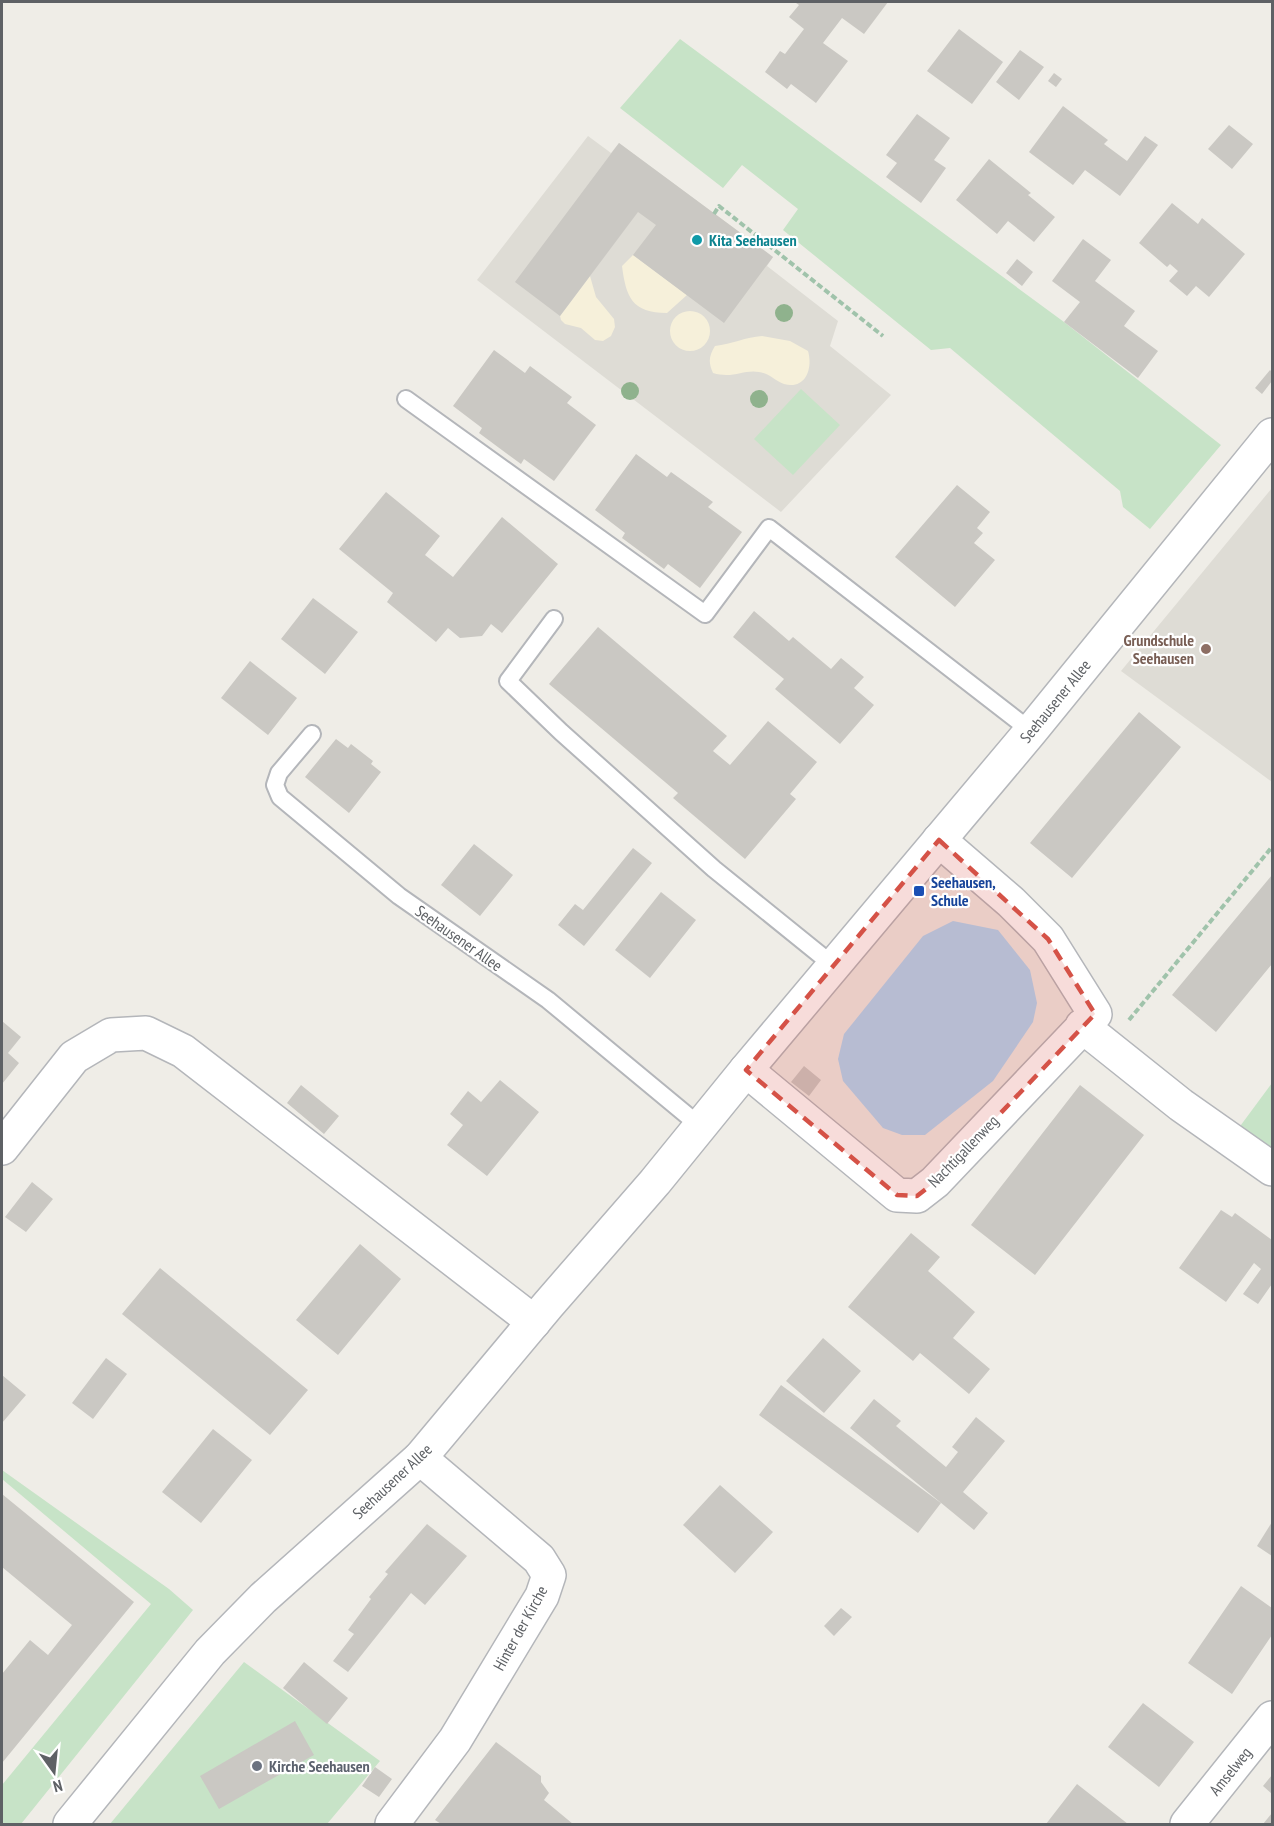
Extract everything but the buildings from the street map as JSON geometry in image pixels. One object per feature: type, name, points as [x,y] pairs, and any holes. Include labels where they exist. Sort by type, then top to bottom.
[{"type":"street","name":"Seehausener Allee","points":[[70,1824],[210,1652],[263,1598],[420,1458],[1031,731],[1272,435]]},
{"type":"street","name":"Nachtigallenweg","points":[[746,1070],[897,1195],[916,1196],[935,1182],[1094,1036],[1095,1014],[1048,939],[1011,902],[939,840]]},
{"type":"street","points":[[2,1148],[74,1057],[111,1035],[146,1033],[183,1051],[534,1322]]},
{"type":"street","points":[[1094,1036],[1181,1106],[1272,1169]]},
{"type":"street","name":"Hinter der Kirche","points":[[392,1824],[455,1740],[542,1596],[549,1575],[538,1559],[420,1458]]},
{"type":"street","name":"Amselweg","points":[[1187,1824],[1272,1718]]},
{"type":"lane","points":[[406,399],[705,615],[769,528],[1031,731]]},
{"type":"lane","points":[[554,619],[508,681],[561,732],[714,869],[834,966]]},
{"type":"lane","name":"Seehausener Allee","points":[[312,734],[279,773],[275,785],[279,797],[399,896],[548,1000],[700,1126]]},
{"type":"path","points":[[714,214],[719,206],[883,336]]},
{"type":"path","points":[[1094,1036],[1272,847]]},
{"type":"highlighted area","points":[[939,840],[1048,939],[1095,1014],[935,1182],[917,1196],[897,1195],[746,1070]]},
{"type":"shaded area","points":[[588,136],[611,153],[619,143],[773,257],[767,266],[838,321],[830,346],[891,395],[781,512],[477,280]]},
{"type":"shaded area","name":"Grundschule Seehausen","points":[[1272,488],[1272,782],[1121,671]]},
{"type":"green space","points":[[680,39],[1064,322],[1221,445],[1150,529],[1123,507],[1120,491],[950,348],[931,350],[783,230],[798,209],[742,165],[723,188],[620,108]]},
{"type":"green space","points":[[801,389],[840,425],[793,475],[754,439]]},
{"type":"green space","points":[[1272,1083],[1272,1152],[1238,1129]]},
{"type":"green space","points":[[2,1470],[169,1589],[193,1610],[21,1824],[2,1824],[2,1785],[151,1604],[2,1479]]},
{"type":"green space","points":[[244,1662],[380,1761],[327,1824],[110,1824]]},
{"type":"sand","points":[[633,255],[687,295],[667,313],[646,310],[633,301],[626,286],[622,266]]},
{"type":"sand","points":[[590,276],[596,297],[614,319],[615,327],[611,336],[603,341],[595,340],[581,328],[565,324],[560,316]]},
{"type":"sand","points":[[690,311],[698,312],[704,317],[709,323],[709,339],[704,345],[698,350],[690,351],[682,350],[676,345],[671,339],[670,331],[671,323],[676,317],[682,312]]},
{"type":"sand","points":[[762,336],[790,341],[808,351],[808,370],[803,381],[792,385],[784,384],[759,372],[727,375],[713,373],[710,359],[715,346]]},
{"type":"water","points":[[953,921],[998,930],[1030,970],[1037,1003],[1033,1022],[993,1081],[925,1135],[902,1135],[883,1128],[843,1081],[838,1059],[844,1034],[923,936]]},
{"type":"place","name":"Kita Seehausen","points":[[697,240]]},
{"type":"place","name":"Grundschule Seehausen","points":[[1206,649]]},
{"type":"place","name":"Seehausen, Schule","points":[[919,891]]},
{"type":"place","name":"Kirche Seehausen","points":[[257,1766]]}]
